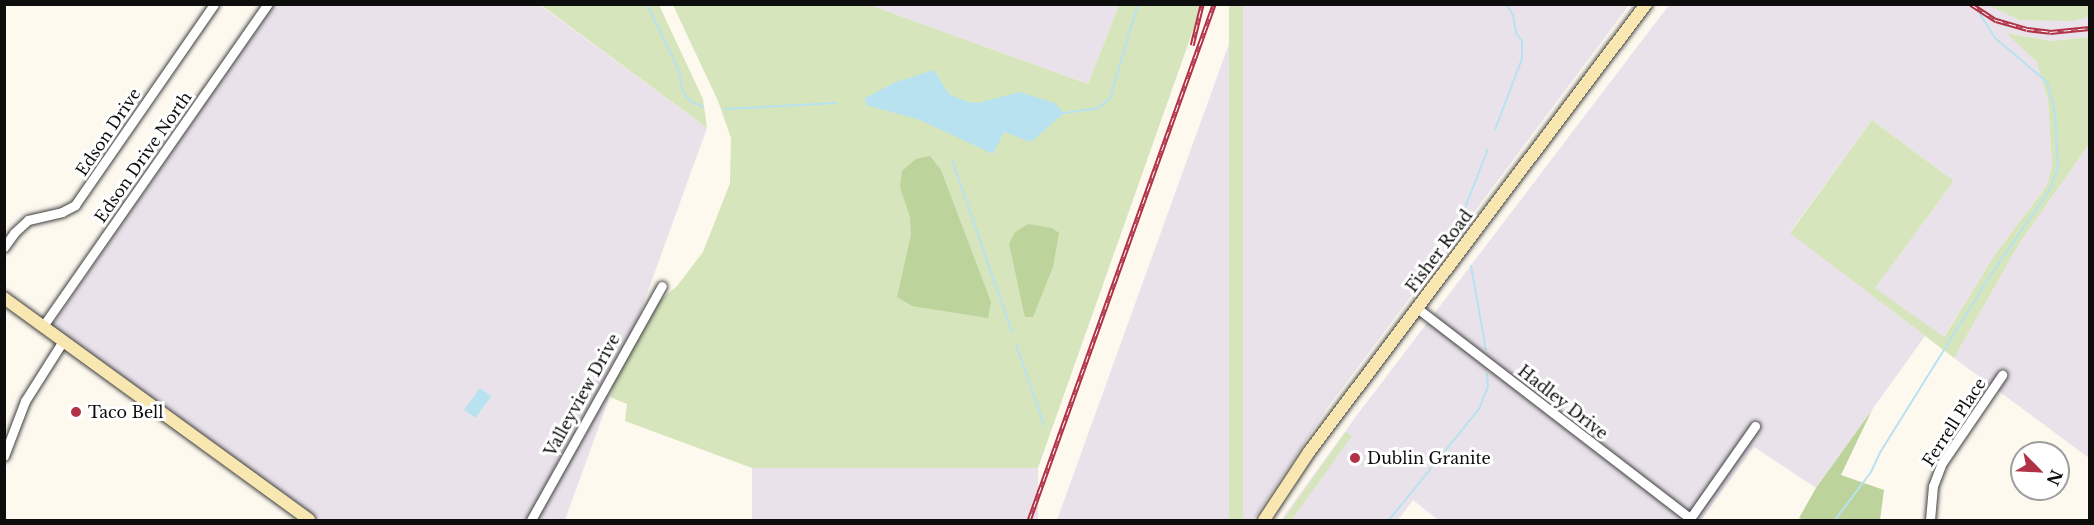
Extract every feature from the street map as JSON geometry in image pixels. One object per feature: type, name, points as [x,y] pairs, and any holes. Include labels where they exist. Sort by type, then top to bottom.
[{"type":"main road","name":"Fisher Road","points":[[1264,520],[1309,452],[1646,4]]},
{"type":"main road","points":[[4,298],[309,520]]},
{"type":"street","name":"Edson Drive","points":[[4,247],[14,233],[28,220],[63,212],[75,205],[214,4]]},
{"type":"street","name":"Edson Drive North","points":[[43,326],[268,4]]},
{"type":"street","name":"Valleyview Drive","points":[[531,520],[662,286]]},
{"type":"street","name":"Hadley Drive","points":[[1417,308],[1689,519]]},
{"type":"street","points":[[4,456],[24,401],[63,341]]},
{"type":"street","name":"Ferrell Place","points":[[1930,520],[1933,486],[1942,463],[2002,375]]},
{"type":"street","points":[[1689,519],[1755,426]]},
{"type":"shaded area","points":[[274,5],[540,5],[707,128],[565,520],[304,520],[48,331]]},
{"type":"shaded area","points":[[870,5],[1119,5],[1088,84]]},
{"type":"shaded area","points":[[1243,5],[1629,5],[1328,407],[1253,520],[1057,520]]},
{"type":"shaded area","points":[[1669,5],[2089,5],[2089,37],[2051,41],[2007,33],[2037,62],[2048,101],[2052,166],[2046,187],[1996,253],[1943,338],[1875,288],[1954,181],[1872,120],[1790,232],[1925,336],[1816,488],[1754,447],[1701,520],[1438,520],[1413,500],[1398,520],[1281,520],[1357,415]]},
{"type":"shaded area","points":[[2089,144],[2089,458],[2070,444],[2070,441],[2066,441],[1954,358],[2019,244]]},
{"type":"shaded area","points":[[752,468],[1038,468],[1038,520],[752,520]]},
{"type":"green space","points":[[541,5],[659,5],[703,99],[707,128]]},
{"type":"green space","points":[[673,5],[870,5],[1088,84],[1119,5],[1202,5],[1038,468],[752,468],[625,421],[627,404],[610,397],[618,374],[655,305],[677,286],[703,252],[730,183],[731,138],[718,101]]},
{"type":"green space","points":[[1229,5],[1243,5],[1243,520],[1229,520]]},
{"type":"green space","points":[[1989,5],[2089,5],[2089,17],[2073,21],[2019,20]]},
{"type":"green space","points":[[2006,33],[2051,41],[2089,37],[2089,144],[2019,244],[1954,358],[1790,233],[1872,120],[1954,181],[1875,288],[1944,337],[1996,253],[2046,187],[2052,166],[2048,101],[2037,62]]},
{"type":"green space","points":[[930,156],[941,170],[991,302],[988,318],[912,306],[897,297],[911,235],[910,217],[900,187],[902,171],[916,159]]},
{"type":"green space","points":[[1028,224],[1052,228],[1059,233],[1053,267],[1033,317],[1025,317],[1009,244],[1015,232]]},
{"type":"green space","points":[[1872,410],[1841,475],[1884,490],[1880,520],[1805,520],[1799,518],[1816,488]]},
{"type":"green space","points":[[1346,432],[1352,436],[1293,518],[1296,520],[1283,520]]},
{"type":"water","points":[[934,70],[949,94],[968,102],[977,103],[1020,92],[1055,103],[1064,113],[1031,142],[1004,132],[993,154],[920,120],[866,105],[865,98],[896,82]]},
{"type":"water","points":[[480,388],[491,396],[475,418],[464,410]]},
{"type":"waterway","points":[[647,4],[678,69],[683,92],[690,101],[703,107]]},
{"type":"waterway","points":[[1064,113],[1098,108],[1110,98],[1138,4]]},
{"type":"waterway","points":[[1495,130],[1522,59],[1522,41],[1516,33],[1513,15],[1506,4]]},
{"type":"waterway","points":[[1835,520],[1871,472],[1881,451],[1988,279],[2050,189],[2058,167],[2055,112],[2047,82],[1995,38],[1974,4]]},
{"type":"waterway","points":[[726,109],[836,103]]},
{"type":"waterway","points":[[1459,223],[1488,149]]},
{"type":"waterway","points":[[952,160],[1012,332]]},
{"type":"waterway","points":[[1471,266],[1486,350]]},
{"type":"waterway","points":[[1016,344],[1044,425]]},
{"type":"waterway","points":[[1389,520],[1479,409],[1488,387],[1487,374]]},
{"type":"railway","points":[[1192,45],[1202,4]]},
{"type":"railway","points":[[1029,520],[1214,4]]},
{"type":"railway","points":[[1971,4],[1996,20],[2027,29],[2050,32],[2090,28]]},
{"type":"place","name":"Taco Bell","points":[[76,412]]},
{"type":"place","name":"Dublin Granite","points":[[1355,458]]}]
